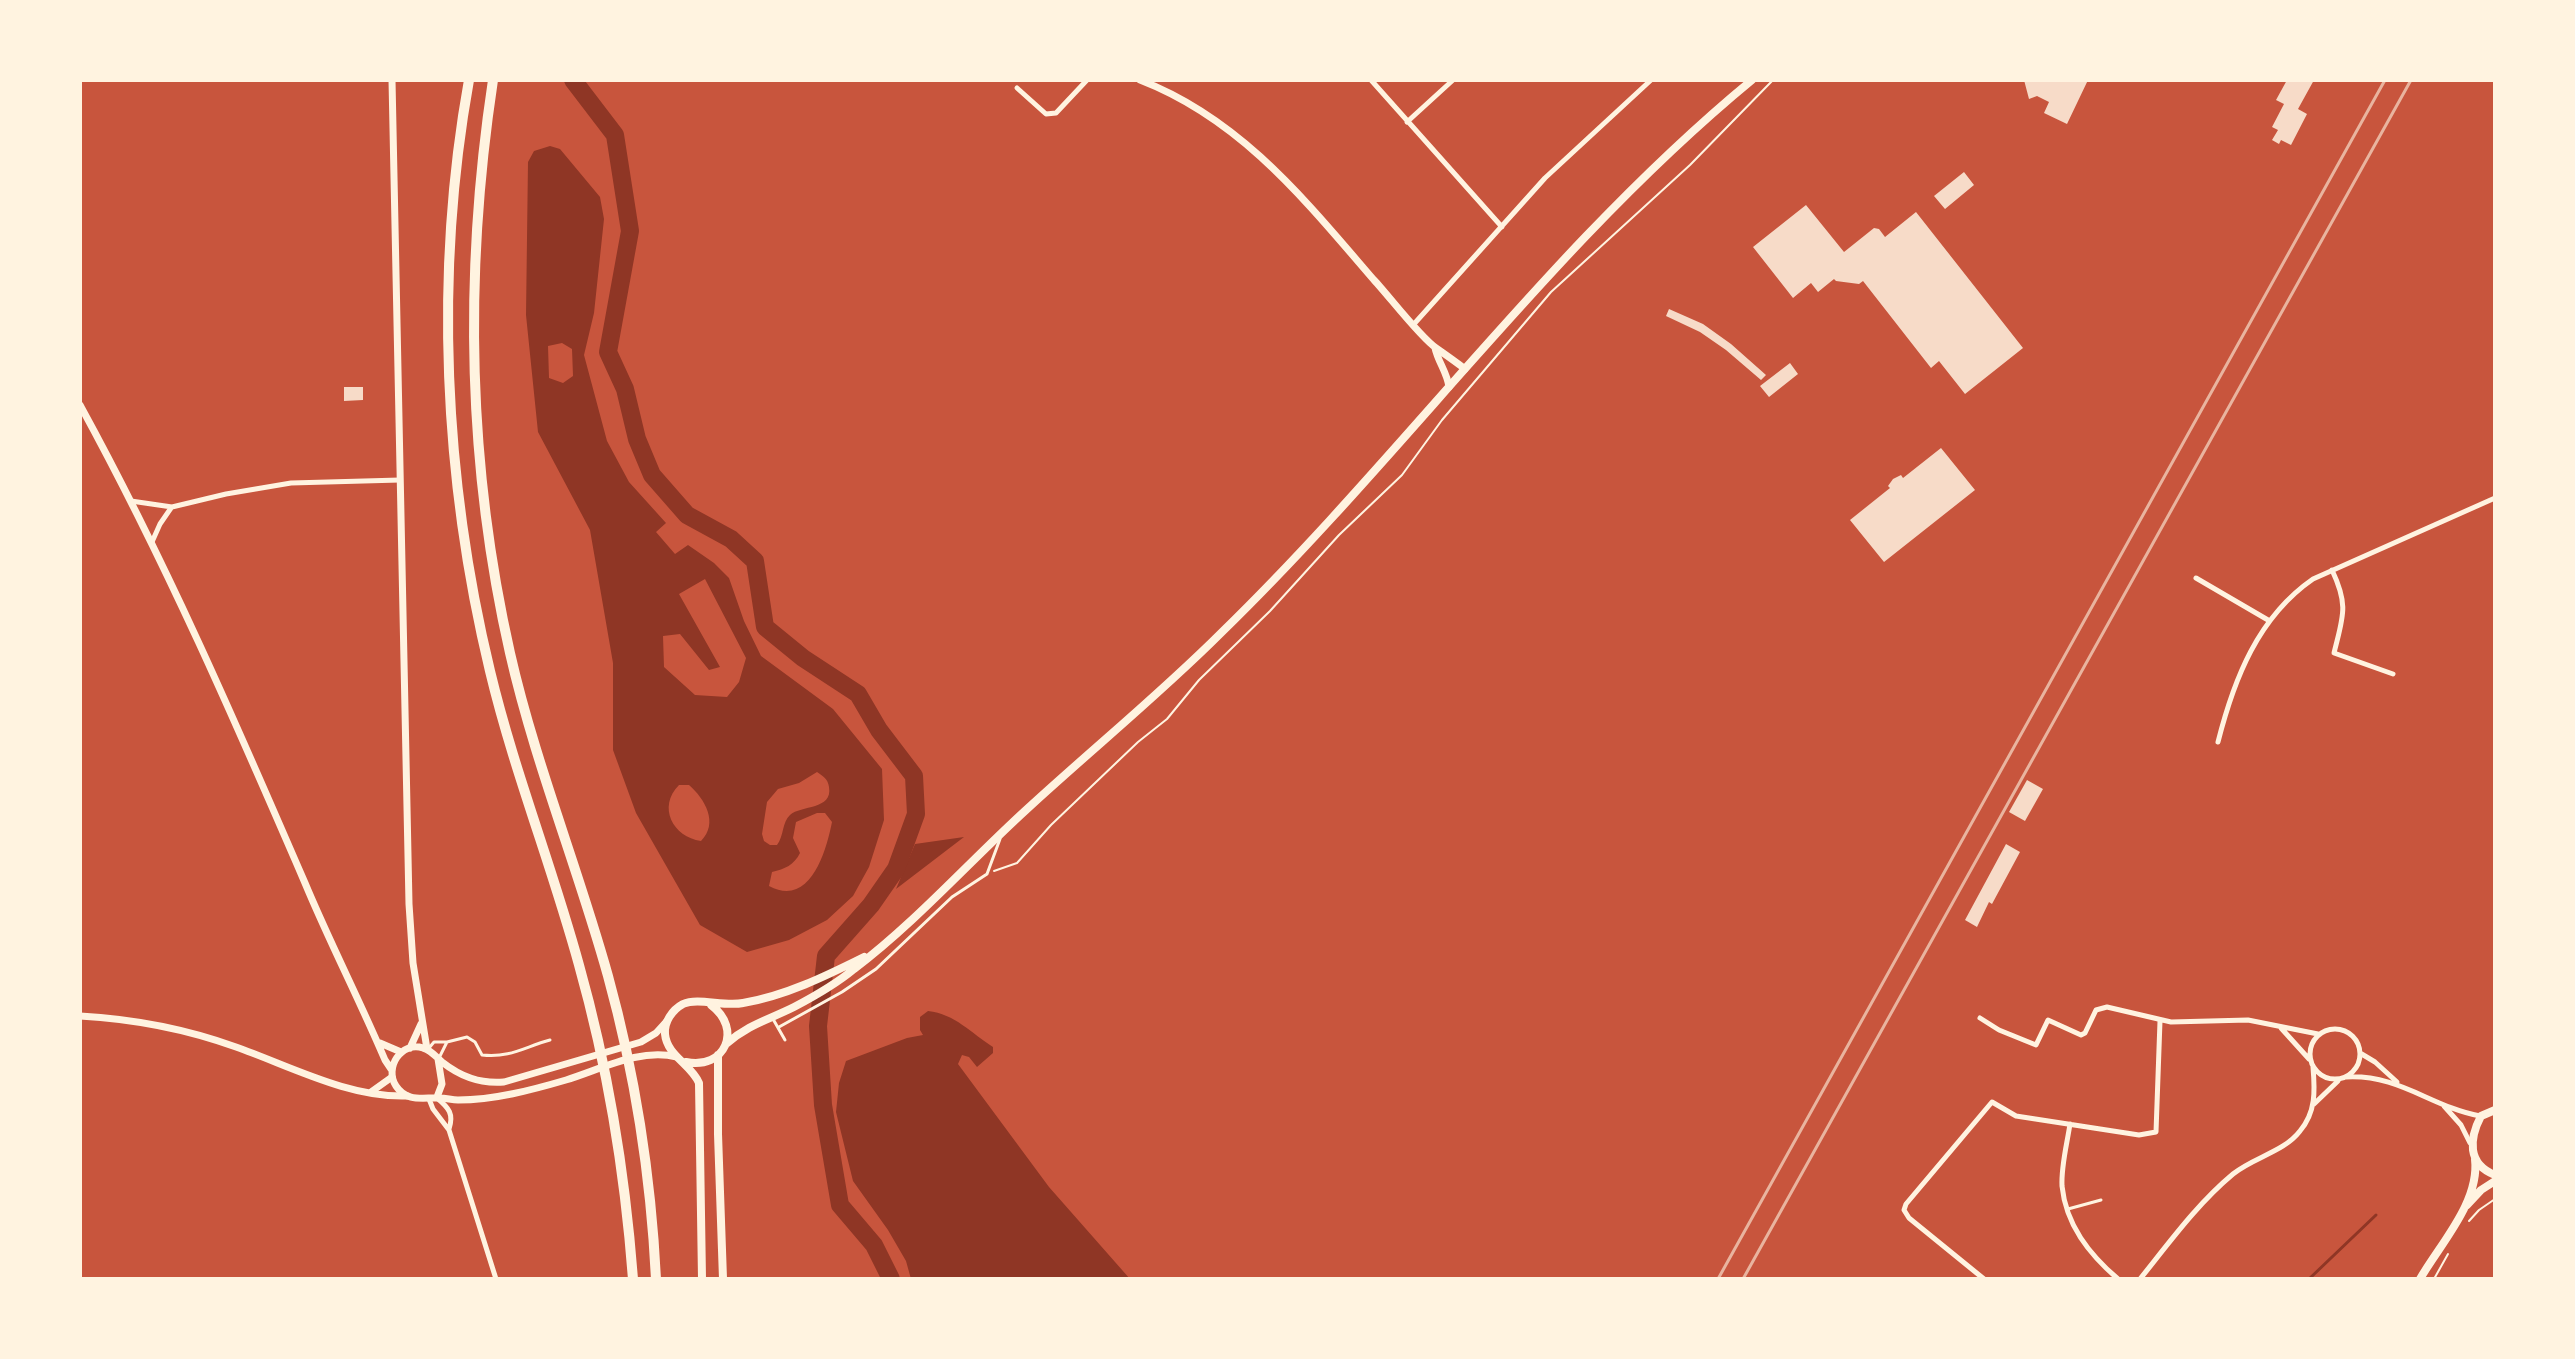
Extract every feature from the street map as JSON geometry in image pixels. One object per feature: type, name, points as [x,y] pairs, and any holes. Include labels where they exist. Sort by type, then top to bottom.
[{"type":"highway","points":[[469,80],[456,173],[449,293],[451,408],[464,540],[480,629],[503,721],[569,930],[599,1038],[627,1214],[633,1279]]},
{"type":"highway","points":[[493,80],[477,198],[472,289],[472,360],[483,507],[494,580],[525,713],[604,963],[622,1033],[648,1183],[656,1279]]},
{"type":"main road","points":[[392,80],[409,904],[421,1023],[427,1049],[474,1080],[504,1082],[641,1042],[656,1033],[671,1014],[684,1004],[699,1001],[736,1005],[755,1001],[792,989],[875,952]]},
{"type":"main road","points":[[1140,80],[1208,115],[1267,160],[1300,193],[1435,348],[1465,369]]},
{"type":"main road","points":[[80,1016],[124,1019],[200,1035],[343,1086],[386,1096],[455,1101],[486,1098],[566,1080],[649,1053],[696,1064],[708,1062],[748,1026],[792,1008],[838,981],[875,952],[1221,633],[1362,485],[1595,225],[1682,141],[1752,80]]},
{"type":"main road","points":[[1435,348],[1449,387]]},
{"type":"main road","points":[[80,405],[152,542],[232,713],[395,1085],[407,1096]]},
{"type":"main road","points":[[710,1004],[720,1011],[727,1023],[726,1044]]},
{"type":"main road","points":[[667,1021],[667,1044],[696,1077],[701,1096],[702,1279]]},
{"type":"main road","points":[[410,1048],[421,1023]]},
{"type":"main road","points":[[378,1042],[401,1052]]},
{"type":"main road","points":[[371,1092],[392,1073],[394,1059],[401,1052],[410,1048],[427,1049]]},
{"type":"main road","points":[[718,1055],[723,1279]]},
{"type":"main road","points":[[434,1098],[442,1084],[438,1059]]},
{"type":"main road","points":[[2464,1208],[2475,1178],[2475,1159],[2470,1143],[2481,1116],[2495,1110]]},
{"type":"main road","points":[[2475,1159],[2486,1171],[2495,1175]]},
{"type":"main road","points":[[2420,1279],[2464,1208],[2481,1190],[2495,1181]]},
{"type":"street","points":[[1017,88],[1051,115],[1087,80]]},
{"type":"street","points":[[1371,80],[1502,227]]},
{"type":"street","points":[[1407,122],[1453,80]]},
{"type":"street","points":[[1414,324],[1545,178],[1651,80]]},
{"type":"street","points":[[131,501],[172,507],[291,483],[400,480]]},
{"type":"street","points":[[2218,742],[2239,676],[2268,621],[2298,589],[2332,570],[2495,498]]},
{"type":"street","points":[[152,542],[172,507]]},
{"type":"street","points":[[2332,570],[2341,589],[2344,607],[2334,653],[2393,674]]},
{"type":"street","points":[[2196,578],[2268,621]]},
{"type":"street","points":[[1980,1018],[1999,1030],[2036,1045],[2048,1020],[2081,1035],[2101,1007],[2160,1021],[2248,1020],[2318,1034],[2333,1028],[2349,1033],[2355,1038],[2360,1053],[2357,1067],[2313,1105]]},
{"type":"street","points":[[1984,1279],[1909,1218],[1905,1207],[1992,1102],[2016,1116],[2139,1135],[2156,1132],[2160,1021]]},
{"type":"street","points":[[2140,1279],[2215,1190],[2241,1167],[2293,1140],[2310,1116],[2313,1067],[2310,1059],[2280,1027]]},
{"type":"street","points":[[2310,1059],[2311,1046],[2318,1034]]},
{"type":"street","points":[[2360,1053],[2375,1062],[2397,1083]]},
{"type":"street","points":[[2313,1067],[2325,1078],[2368,1076],[2397,1083],[2443,1106],[2481,1116]]},
{"type":"street","points":[[449,1130],[453,1119],[449,1107],[434,1098],[433,1109],[449,1130],[496,1279]]},
{"type":"street","points":[[2443,1106],[2461,1125],[2470,1143]]},
{"type":"street","points":[[2070,1124],[2062,1176],[2068,1209],[2086,1248],[2118,1279]]},
{"type":"lane","points":[[779,1027],[876,969],[952,897],[987,874],[1002,832]]},
{"type":"lane","points":[[771,1017],[785,1040]]},
{"type":"lane","points":[[427,1049],[434,1042],[467,1037],[475,1042],[482,1055],[495,1056],[526,1050],[550,1040]]},
{"type":"lane","points":[[438,1059],[447,1042]]},
{"type":"lane","points":[[2068,1209],[2101,1200]]},
{"type":"path","points":[[987,874],[1017,863],[1051,825],[1127,752],[1167,719],[1199,680],[1270,611],[1339,535],[1402,475],[1442,420],[1551,292],[1690,165],[1773,80]]},
{"type":"path","points":[[2463,1228],[2479,1210],[2495,1199]]},
{"type":"path","points":[[2434,1279],[2452,1246]]},
{"type":"shaded area","points":[[550,146],[560,149],[600,197],[604,219],[594,313],[584,355],[607,441],[629,482],[666,523],[656,532],[675,554],[688,545],[729,578],[744,621],[761,656],[833,709],[882,769],[884,820],[869,867],[853,896],[827,920],[789,940],[747,952],[700,925],[636,813],[613,750],[613,663],[590,530],[538,432],[526,315],[528,162],[534,151]],"holes":[[[562,343],[572,349],[573,376],[563,383],[549,378],[548,346]],[[705,579],[746,658],[739,682],[727,697],[695,695],[664,667],[663,636],[680,634],[709,670],[720,667],[679,594]],[[817,772],[828,782],[829,794],[821,803],[790,815],[777,845],[770,845],[764,841],[762,834],[767,802],[778,789],[799,783]],[[679,785],[689,785],[695,791],[705,804],[709,819],[709,827],[701,841],[683,834],[676,827],[671,820],[669,802]],[[817,813],[825,813],[832,822],[814,874],[795,890],[783,891],[769,886],[772,872],[789,866],[800,853],[793,838],[796,822]]]},
{"type":"shaded area","points":[[964,837],[896,889],[915,844]]},
{"type":"shaded area","points":[[928,1011],[955,1020],[993,1047],[993,1053],[977,1067],[969,1057],[962,1055],[958,1064],[1049,1187],[1130,1279],[911,1279],[906,1261],[888,1230],[853,1181],[836,1112],[839,1083],[846,1061],[923,1035],[920,1017]]},
{"type":"building","points":[[2024,80],[2088,80],[2067,124],[2044,113],[2049,102],[2037,96],[2029,99]]},
{"type":"building","points":[[2287,80],[2314,80],[2298,109],[2307,114],[2291,145],[2272,140],[2278,130],[2272,127],[2284,104],[2276,100]]},
{"type":"building","points":[[1964,172],[1974,185],[1945,209],[1934,196]]},
{"type":"building","points":[[1806,205],[1844,252],[1874,228],[1885,237],[1916,212],[2023,348],[1965,394],[1939,361],[1931,368],[1863,281],[1859,284],[1834,279],[1818,292],[1811,283],[1793,298],[1753,247]]},
{"type":"building","points":[[1669,309],[1703,324],[1766,375],[1761,380],[1700,332],[1666,316]]},
{"type":"building","points":[[1790,363],[1798,374],[1769,397],[1760,386]]},
{"type":"building","points":[[344,387],[363,387],[363,400],[344,401]]},
{"type":"building","points":[[1941,448],[1975,490],[1884,562],[1850,520],[1890,488],[1888,486],[1893,479],[1901,475],[1903,478]]},
{"type":"building","points":[[2027,780],[2043,789],[2025,821],[2009,812]]},
{"type":"building","points":[[2006,844],[2020,852],[1977,927],[1965,920]]},
{"type":"waterway","points":[[573,80],[615,135],[630,231],[608,352],[625,389],[637,439],[652,475],[687,515],[731,539],[755,561],[765,627],[803,658],[858,694],[879,730],[914,776],[916,814],[896,869],[871,905],[826,956],[818,1026],[823,1105],[840,1205],[874,1245],[891,1279]]},
{"type":"waterway","points":[[2309,1279],[2376,1215]]},
{"type":"railway","points":[[1718,1279],[2385,80]]},
{"type":"railway","points":[[1743,1279],[2411,80]]}]
